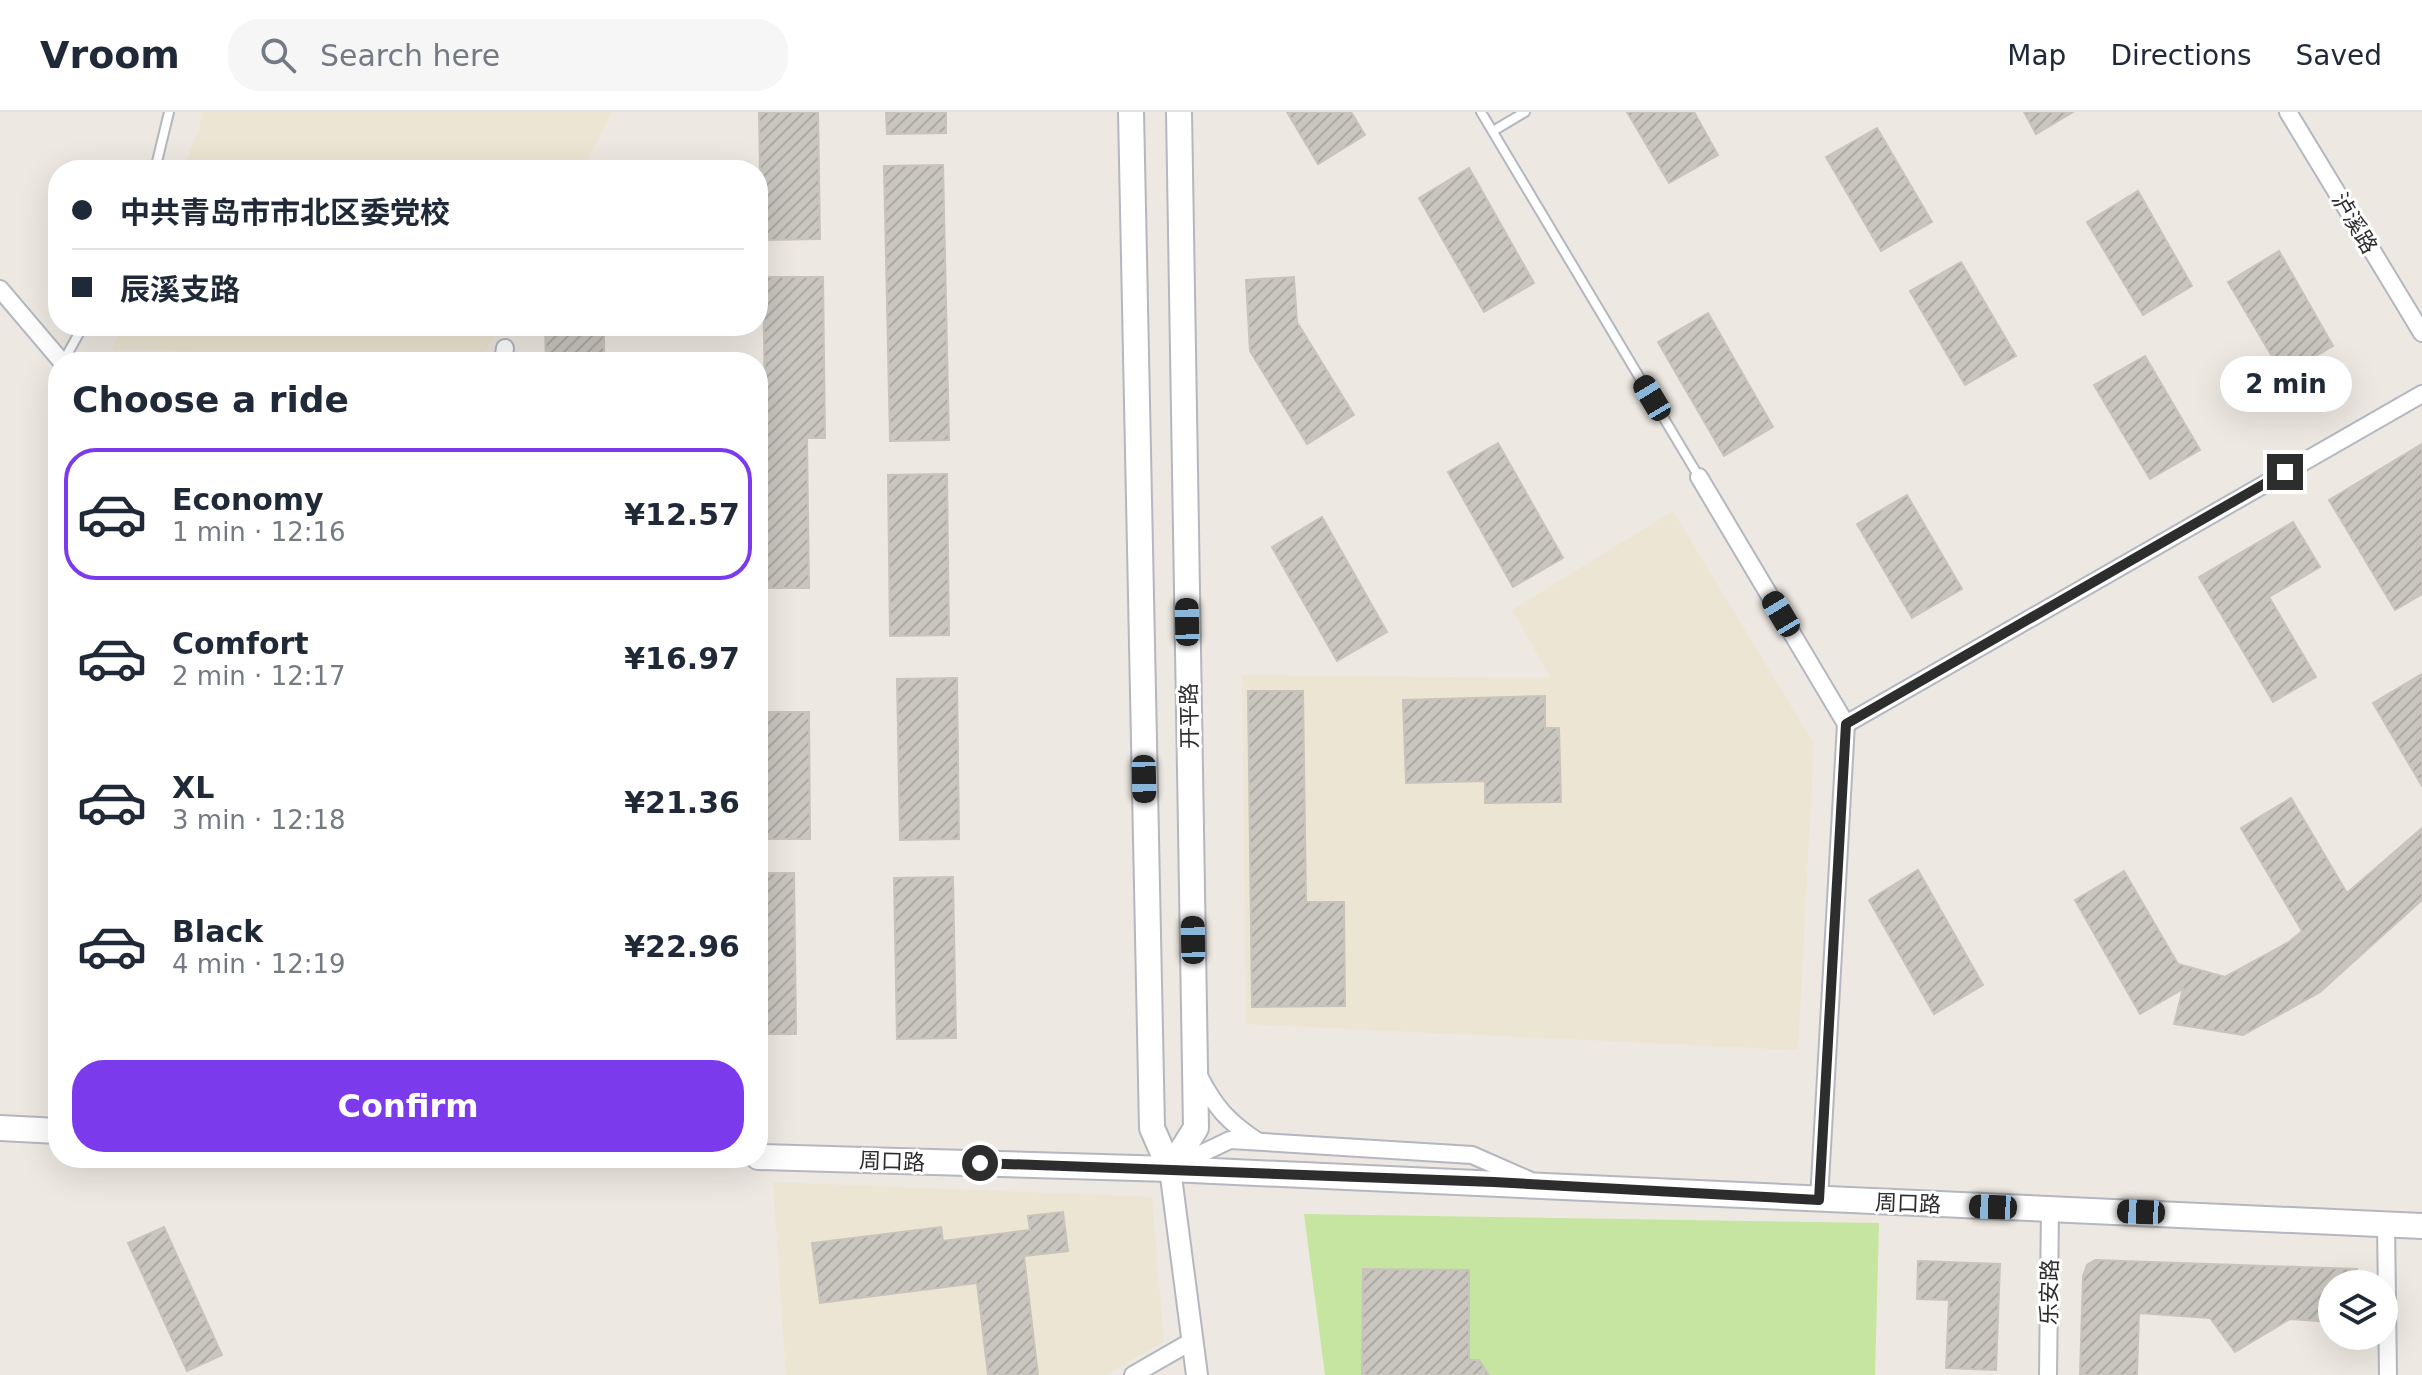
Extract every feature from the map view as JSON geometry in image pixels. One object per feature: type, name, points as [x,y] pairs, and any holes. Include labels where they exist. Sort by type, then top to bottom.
[{"type":"main road","name":"开平路","points":[[1131,112],[1152,1128],[1170,1169]]},
{"type":"main road","name":"开平路","points":[[1170,1169],[1196,1128],[1179,112]]},
{"type":"main road","points":[[0,1128],[48,1130]]},
{"type":"main road","name":"周口路","points":[[768,1157],[1538,1184],[1819,1200],[2422,1226]]},
{"type":"street","name":"泸溪路","points":[[2288,112],[2422,333]]},
{"type":"street","points":[[0,289],[53,352]]},
{"type":"street","points":[[1846,724],[2422,394]]},
{"type":"street","points":[[1699,477],[1846,724],[1819,1200]]},
{"type":"street","points":[[1195,1068],[1214,1104],[1231,1124],[1258,1141]]},
{"type":"street","name":"周口路","points":[[1170,1169],[1230,1140],[1258,1141],[1472,1155],[1538,1184]]},
{"type":"street","name":"开平路","points":[[1170,1169],[1197,1375]]},
{"type":"street","name":"乐安路","points":[[2048,1375],[2050,1209]]},
{"type":"street","points":[[2386,1224],[2388,1375]]},
{"type":"street","points":[[1133,1375],[1192,1341]]},
{"type":"lane","points":[[157,160],[169,112]]},
{"type":"lane","points":[[1481,112],[1699,477]]},
{"type":"lane","points":[[1493,131],[1525,112]]},
{"type":"shaded area","points":[[201,112],[612,112],[587,160],[187,160],[200,126]]},
{"type":"shaded area","points":[[117,336],[495,336],[486,352],[112,349]]},
{"type":"shaded area","points":[[1673,511],[1814,744],[1798,1050],[1246,1024],[1242,675],[1551,678],[1512,610]]},
{"type":"shaded area","points":[[773,1182],[1152,1197],[1164,1341],[1106,1375],[786,1375]]},
{"type":"green space","points":[[1304,1214],[1879,1223],[1875,1375],[1325,1375]]},
{"type":"building","points":[[759,112],[818,112],[820,239],[768,240],[768,160],[760,160]]},
{"type":"building","points":[[886,112],[946,112],[946,133],[887,134]]},
{"type":"building","points":[[1287,112],[1351,112],[1365,135],[1318,164]]},
{"type":"building","points":[[1627,112],[1694,112],[1718,155],[1669,183]]},
{"type":"building","points":[[2024,112],[2073,112],[2036,134]]},
{"type":"building","points":[[1877,128],[1932,222],[1881,251],[1826,157]]},
{"type":"building","points":[[943,165],[949,440],[890,441],[884,166]]},
{"type":"building","points":[[1469,168],[1534,283],[1484,312],[1419,198]]},
{"type":"building","points":[[2138,191],[2192,286],[2143,315],[2087,222]]},
{"type":"building","points":[[2279,251],[2333,346],[2283,375],[2228,282]]},
{"type":"building","points":[[1961,262],[2016,356],[1965,385],[1910,291]]},
{"type":"building","points":[[768,277],[823,277],[825,438],[807,438],[809,588],[768,588],[768,352],[764,352],[764,336],[768,336]]},
{"type":"building","points":[[1294,277],[1297,322],[1354,415],[1307,444],[1250,351],[1246,280]]},
{"type":"building","points":[[1708,313],[1773,427],[1724,456],[1658,342]]},
{"type":"building","points":[[545,336],[604,336],[604,352],[546,352]]},
{"type":"building","points":[[2145,356],[2200,450],[2150,479],[2094,385]]},
{"type":"building","points":[[1498,443],[1563,558],[1513,587],[1448,472]]},
{"type":"building","points":[[2422,444],[2422,594],[2395,610],[2329,500]]},
{"type":"building","points":[[947,474],[949,635],[890,636],[888,475]]},
{"type":"building","points":[[1907,495],[1962,589],[1912,618],[1857,524]]},
{"type":"building","points":[[1322,517],[1387,632],[1337,661],[1272,547]]},
{"type":"building","points":[[2293,522],[2320,567],[2269,597],[2316,677],[2273,702],[2199,577]]},
{"type":"building","points":[[2422,674],[2422,786],[2373,703]]},
{"type":"building","points":[[957,678],[959,839],[900,840],[897,679]]},
{"type":"building","points":[[1248,691],[1303,691],[1306,902],[1344,902],[1345,1006],[1252,1007]]},
{"type":"building","points":[[1545,696],[1545,728],[1559,728],[1561,802],[1485,803],[1485,781],[1406,783],[1403,700]]},
{"type":"building","points":[[768,712],[809,712],[810,839],[768,839]]},
{"type":"building","points":[[2291,798],[2347,893],[2422,828],[2422,900],[2320,992],[2243,1035],[2174,1024],[2183,989],[2140,1014],[2075,900],[2124,871],[2178,964],[2225,977],[2289,942],[2302,931],[2241,828]]},
{"type":"building","points":[[1918,870],[1983,985],[1934,1014],[1869,900]]},
{"type":"building","points":[[768,873],[794,873],[796,1034],[768,1034]]},
{"type":"building","points":[[953,877],[956,1038],[897,1039],[894,878]]},
{"type":"building","points":[[1063,1212],[1068,1251],[1024,1256],[1038,1375],[988,1375],[977,1283],[820,1303],[812,1243],[941,1227],[943,1241],[1030,1230],[1028,1216]]},
{"type":"building","points":[[164,1227],[222,1355],[187,1371],[128,1243]]},
{"type":"building","points":[[2095,1260],[2357,1270],[2318,1270],[2318,1321],[2290,1319],[2235,1352],[2210,1318],[2139,1313],[2137,1375],[2080,1375],[2083,1276],[2087,1265]]},
{"type":"building","points":[[1918,1261],[2000,1264],[1996,1370],[1946,1368],[1949,1300],[1917,1299]]},
{"type":"building","points":[[1363,1269],[1469,1270],[1469,1360],[1479,1360],[1489,1375],[1362,1375]]},
{"type":"route","points":[[980,1163],[1494,1182],[1819,1200],[1846,724],[2285,472]]}]
